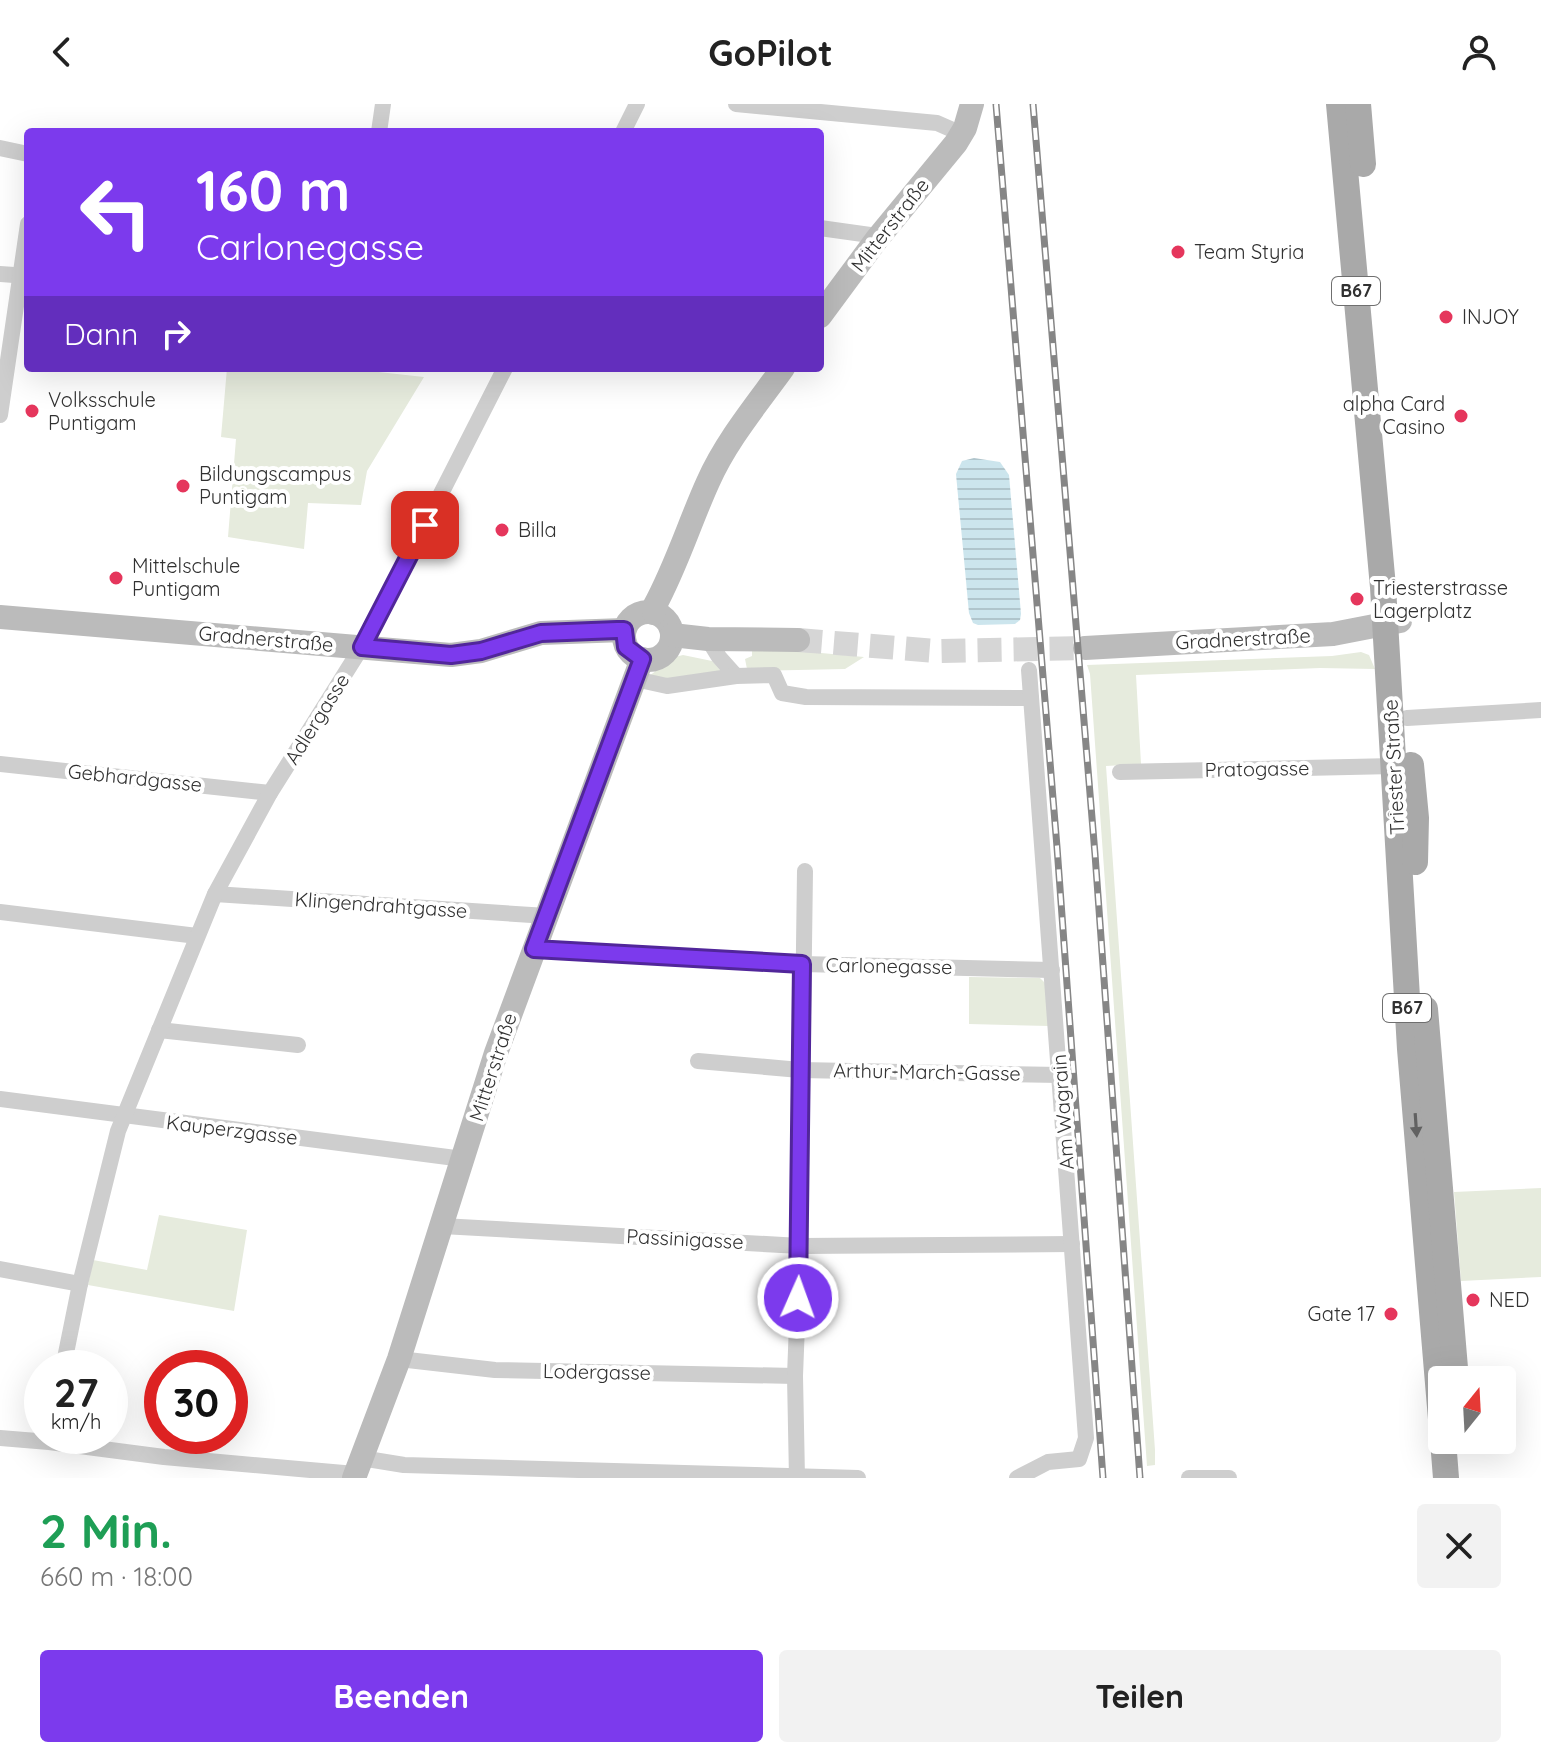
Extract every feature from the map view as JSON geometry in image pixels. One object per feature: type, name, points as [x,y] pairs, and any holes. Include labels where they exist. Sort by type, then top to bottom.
[{"type":"main road","points":[[962,134],[972,104]]},
{"type":"main road","name":"Triester Straße","points":[[1339,104],[1392,622],[1407,718],[1416,818],[1416,913],[1455,1366]]},
{"type":"main road","name":"Triester Straße","points":[[1358,104],[1392,622],[1394,766],[1411,1064],[1437,1366]]},
{"type":"main road","name":"Mitterstraße","points":[[824,311],[962,134]]},
{"type":"main road","points":[[654,613],[676,566],[708,480],[726,448],[780,372]]},
{"type":"main road","points":[[654,613],[668,622],[672,635],[668,649],[638,669],[626,647],[624,630],[636,615],[654,613]]},
{"type":"main road","name":"Gradnerstraße","points":[[0,617],[451,655],[481,651],[541,633],[624,630]]},
{"type":"main road","name":"Gradnerstraße","points":[[1085,648],[1333,634],[1392,622]]},
{"type":"main road","points":[[672,635],[708,639],[798,640]]},
{"type":"main road","name":"Mitterstraße","points":[[357,1470],[399,1359],[496,1053],[638,669]]},
{"type":"main road","points":[[1446,1454],[1452,1477]]},
{"type":"main road","points":[[1452,1477],[1457,1454]]},
{"type":"street","points":[[380,128],[383,104]]},
{"type":"street","points":[[625,128],[637,104]]},
{"type":"street","points":[[736,104],[937,123],[962,134]]},
{"type":"street","points":[[0,148],[24,153]]},
{"type":"street","points":[[824,228],[862,233],[877,239]]},
{"type":"street","points":[[0,274],[24,276],[0,415]]},
{"type":"street","name":"Adlergasse","points":[[67,1350],[80,1284],[123,1116],[215,894],[270,793],[362,647],[503,372]]},
{"type":"street","points":[[708,639],[736,676]]},
{"type":"street","points":[[638,669],[667,686],[736,676],[774,675],[782,693],[806,697],[1031,698]]},
{"type":"street","name":"Am Wagrain","points":[[1017,1478],[1048,1462],[1079,1459],[1085,1445],[1086,1429],[1029,670]]},
{"type":"street","points":[[1407,718],[1541,710]]},
{"type":"street","name":"Gebhardgasse","points":[[0,764],[270,793]]},
{"type":"street","name":"Pratogasse","points":[[1120,772],[1394,766]]},
{"type":"street","points":[[797,1478],[795,1376],[800,1246],[805,871]]},
{"type":"street","name":"Klingendrahtgasse","points":[[215,894],[547,916]]},
{"type":"street","points":[[0,912],[197,936]]},
{"type":"street","name":"Carlonegasse","points":[[534,949],[802,964],[1052,970]]},
{"type":"street","points":[[159,1030],[298,1045]]},
{"type":"street","name":"Arthur-March-Gasse","points":[[698,1061],[800,1070],[1060,1075]]},
{"type":"street","name":"Kauperzgasse","points":[[0,1099],[463,1159]]},
{"type":"street","name":"Passinigasse","points":[[442,1226],[800,1246],[1072,1244]]},
{"type":"street","points":[[0,1269],[80,1284]]},
{"type":"street","name":"Lodergasse","points":[[399,1359],[495,1370],[795,1376]]},
{"type":"street","points":[[0,1438],[24,1438]]},
{"type":"street","points":[[128,1451],[164,1457],[357,1470],[404,1465],[858,1478]]},
{"type":"street","points":[[1189,1478],[1229,1478]]},
{"type":"shaded area","points":[[227,372],[378,372],[424,377],[367,471],[361,505],[308,503],[304,549],[228,537],[236,439],[221,437]]},
{"type":"shaded area","points":[[752,651],[800,651],[864,657],[845,669],[752,671],[747,669],[745,659],[752,656]]},
{"type":"shaded area","points":[[1361,652],[1369,655],[1375,669],[1136,675],[1141,764],[1106,766],[1155,1450],[1155,1465],[1147,1466],[1087,665],[1332,656]]},
{"type":"shaded area","points":[[683,655],[712,661],[722,672],[674,681],[649,676],[675,657]]},
{"type":"shaded area","points":[[969,977],[1040,978],[1047,985],[1049,1026],[969,1024]]},
{"type":"shaded area","points":[[1541,1188],[1541,1277],[1461,1281],[1454,1192]]},
{"type":"shaded area","points":[[159,1215],[247,1230],[234,1311],[88,1285],[93,1260],[147,1270]]},
{"type":"water","points":[[974,458],[1000,462],[1009,475],[1021,614],[1015,624],[978,625],[973,623],[969,613],[956,474],[962,461]]},
{"type":"tunnel","points":[[798,640],[936,651],[1085,648]]},
{"type":"railway","points":[[996,104],[1057,847],[1103,1478]]},
{"type":"railway","points":[[1033,104],[1095,854],[1140,1478]]},
{"type":"place","name":"Team Styria","points":[[1178,252]]},
{"type":"place","name":"INJOY","points":[[1446,317]]},
{"type":"place","name":"Volksschule Puntigam","points":[[32,411]]},
{"type":"place","name":"alpha Card Casino","points":[[1461,416]]},
{"type":"place","name":"Bildungscampus Puntigam","points":[[183,486]]},
{"type":"place","name":"Billa","points":[[502,530]]},
{"type":"place","name":"Mittelschule Puntigam","points":[[116,578]]},
{"type":"place","name":"Triesterstrasse Lagerplatz","points":[[1357,599]]},
{"type":"place","name":"NED","points":[[1473,1300]]},
{"type":"place","name":"Gate 17","points":[[1391,1314]]},
{"type":"route","points":[[425,525],[362,647],[451,655],[481,651],[541,633],[624,630],[626,647],[642,659],[534,949],[802,964],[798,1298]]}]
